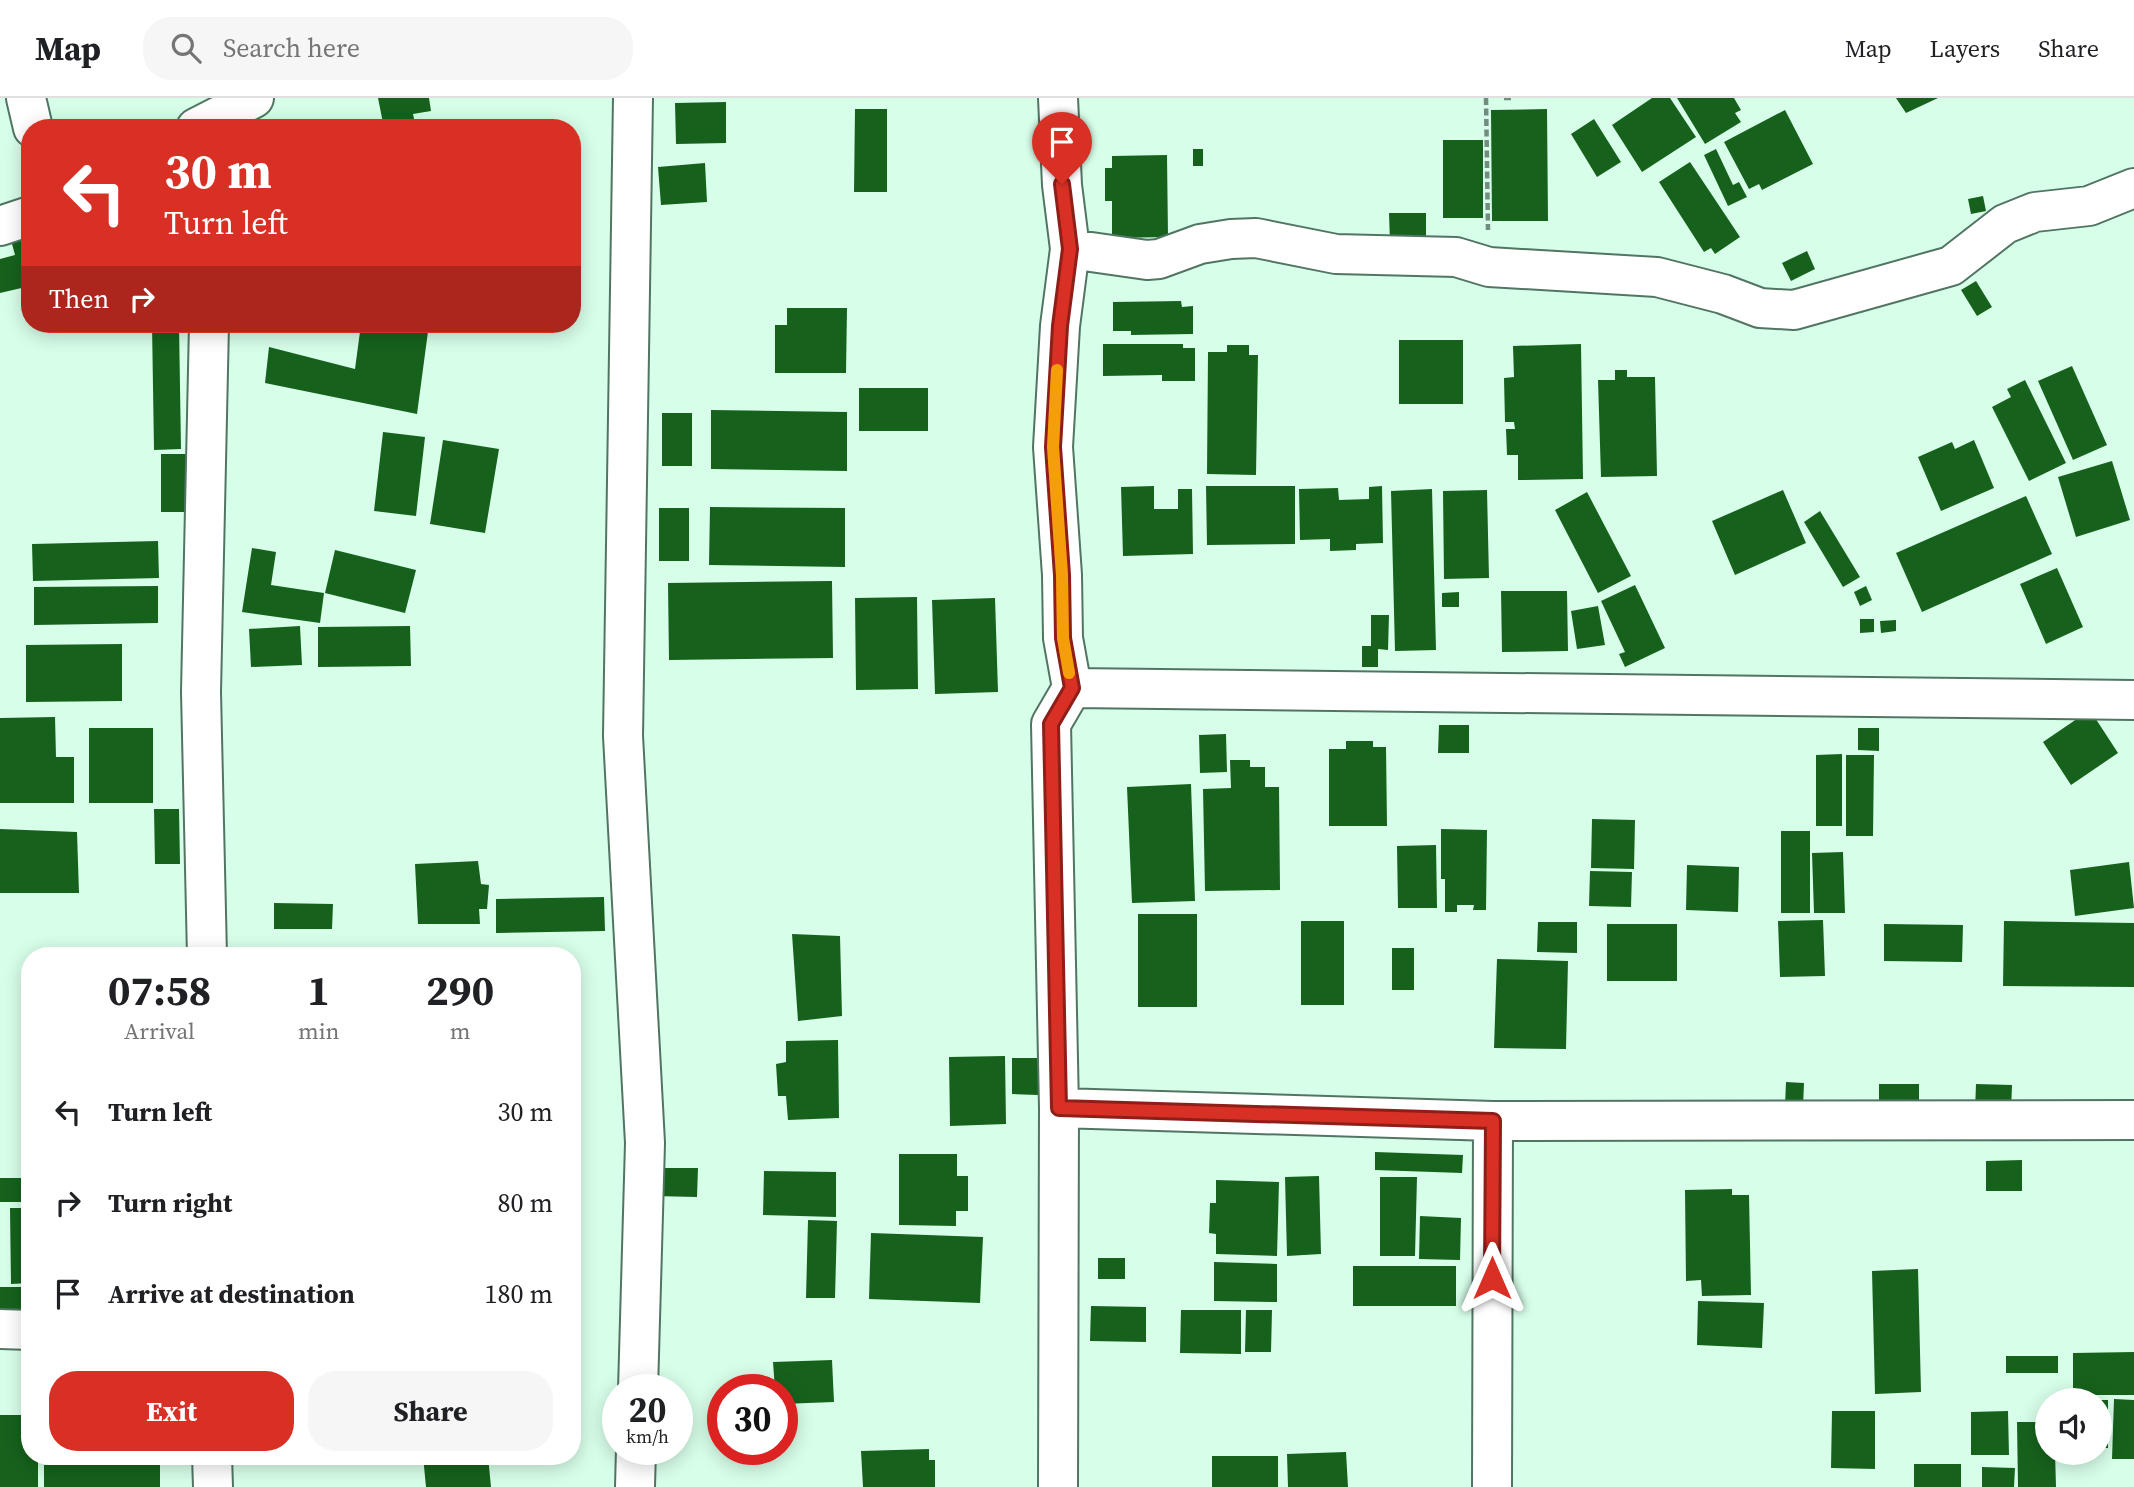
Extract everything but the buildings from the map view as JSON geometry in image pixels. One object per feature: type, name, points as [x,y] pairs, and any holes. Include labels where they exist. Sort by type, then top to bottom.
[{"type":"street","points":[[26,98],[31,119]]},
{"type":"street","points":[[213,119],[254,98]]},
{"type":"street","points":[[633,98],[623,736],[645,1143],[638,1374]]},
{"type":"street","points":[[1058,98],[1062,184],[1070,249],[1060,326],[1053,447],[1062,575],[1063,638],[1072,688],[1051,724],[1059,1108],[1058,1487]]},
{"type":"street","points":[[1070,249],[1147,260],[1159,259],[1200,244],[1256,238],[1336,254],[1456,257],[1489,267],[1657,276],[1723,294],[1759,308],[1794,310],[1951,266],[2005,224],[2035,212],[2089,206],[2134,188]]},
{"type":"street","points":[[0,226],[21,219]]},
{"type":"street","points":[[207,947],[201,692],[209,333]]},
{"type":"street","points":[[1072,688],[2134,700]]},
{"type":"street","points":[[1059,1108],[1493,1121],[2134,1120]]},
{"type":"street","points":[[1492,1487],[1493,1121]]},
{"type":"street","points":[[0,1329],[21,1330]]},
{"type":"street","points":[[212,1465],[212,1487]]},
{"type":"street","points":[[635,1487],[636,1465]]},
{"type":"path","points":[[1486,98],[1489,267]]},
{"type":"path","points":[[1503,98],[1511,98]]},
{"type":"slow traffic","points":[[1057,370],[1053,447],[1062,575],[1063,638],[1069,673]]},
{"type":"route","points":[[1062,184],[1070,249],[1060,326],[1053,447],[1062,575],[1063,638],[1072,688],[1051,724],[1059,1108],[1493,1121],[1492,1278]]}]
